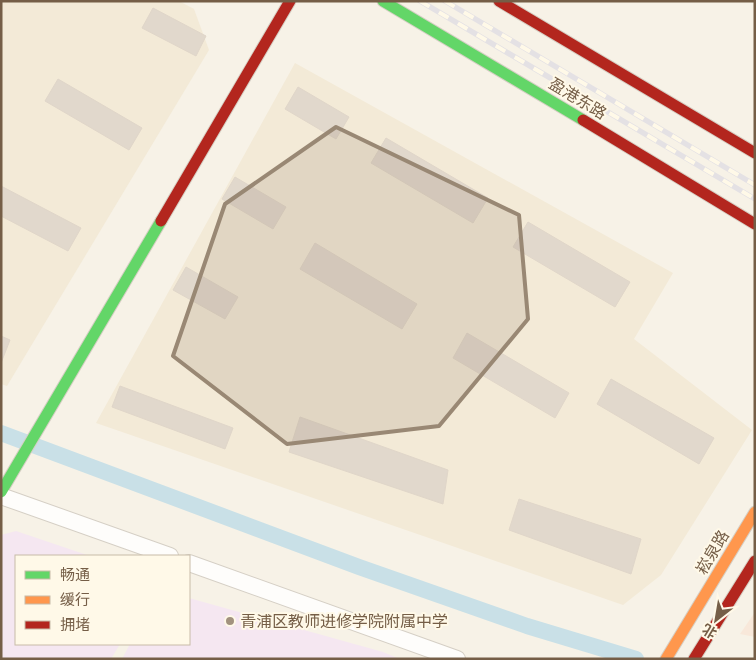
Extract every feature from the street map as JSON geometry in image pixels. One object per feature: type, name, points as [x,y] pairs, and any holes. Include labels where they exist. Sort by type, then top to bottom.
[{"type":"street","points":[[1,492],[290,1]]},
{"type":"street","name":"盈港东路","points":[[383,1],[755,224]]},
{"type":"street","points":[[499,1],[755,153]]},
{"type":"street","points":[[1,496],[167,555]]},
{"type":"street","name":"崧泉路","points":[[666,659],[755,512]]},
{"type":"street","points":[[694,659],[755,561]]},
{"type":"street","points":[[190,563],[457,659]]},
{"type":"highlighted area","points":[[336,127],[519,215],[528,319],[439,426],[287,444],[173,356],[225,204]]},
{"type":"shaded area","points":[[1,1],[179,1],[194,9],[209,50],[7,386],[1,384]]},
{"type":"shaded area","points":[[295,63],[673,273],[634,339],[752,430],[661,575],[623,605],[96,423]]},
{"type":"shaded area","points":[[16,531],[87,555],[15,555],[15,645],[119,645],[111,659],[1,659],[1,535]]},
{"type":"shaded area","name":"青浦区教师进修学院附属中学","points":[[190,598],[383,652],[400,659],[122,659],[129,645],[190,645]]},
{"type":"shaded area","points":[[755,612],[755,637],[740,634]]},
{"type":"building","points":[[153,8],[206,36],[196,56],[142,28]]},
{"type":"building","points":[[58,79],[142,128],[129,150],[45,101]]},
{"type":"building","points":[[298,87],[349,117],[336,139],[285,109]]},
{"type":"building","points":[[386,138],[488,198],[473,223],[371,163]]},
{"type":"building","points":[[235,177],[286,207],[273,229],[222,199]]},
{"type":"building","points":[[1,186],[81,228],[68,251],[1,216]]},
{"type":"building","points":[[528,222],[630,282],[615,307],[513,247]]},
{"type":"building","points":[[315,243],[417,304],[402,329],[300,269]]},
{"type":"building","points":[[186,267],[238,297],[225,319],[173,290]]},
{"type":"building","points":[[467,333],[569,393],[555,418],[453,358]]},
{"type":"building","points":[[1,336],[10,340],[1,363]]},
{"type":"building","points":[[611,379],[714,438],[699,464],[597,404]]},
{"type":"building","points":[[120,386],[233,428],[225,449],[112,407]]},
{"type":"building","points":[[300,417],[448,470],[443,504],[289,452]]},
{"type":"building","points":[[519,499],[641,539],[631,574],[509,530]]},
{"type":"waterway","points":[[1,433],[359,567],[527,626],[636,659]]},
{"type":"railway","points":[[420,1],[755,199]]},
{"type":"railway","points":[[445,1],[755,185]]},
{"type":"traffic: fast","points":[[383,1],[583,120]]},
{"type":"traffic: fast","points":[[1,492],[161,221]]},
{"type":"traffic: slow","points":[[666,659],[755,512]]},
{"type":"traffic: jam","points":[[161,221],[290,1]]},
{"type":"traffic: jam","points":[[499,1],[755,153]]},
{"type":"traffic: jam","points":[[583,120],[755,224]]},
{"type":"traffic: jam","points":[[694,659],[755,561]]},
{"type":"place","name":"青浦区教师进修学院附属中学","points":[[230,621]]}]
